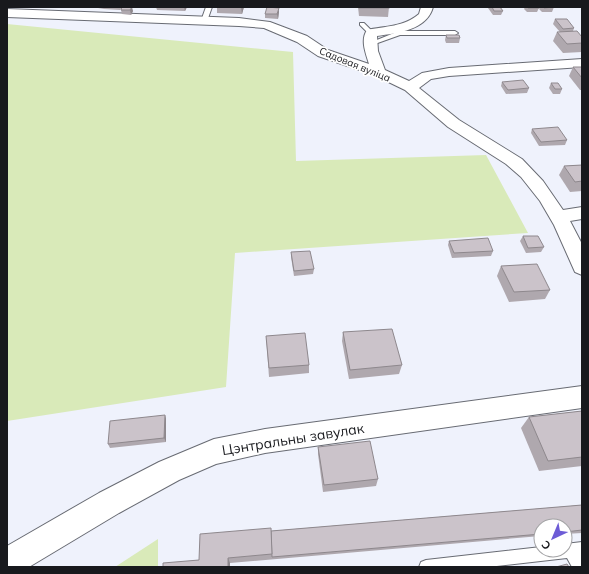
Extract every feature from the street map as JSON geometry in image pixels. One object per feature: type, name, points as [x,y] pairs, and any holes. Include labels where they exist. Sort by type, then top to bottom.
[{"type":"street","points":[[379,72],[368,34],[400,28],[415,23],[425,15],[428,7]]},
{"type":"street","name":"Садовая вуліца","points":[[7,13],[266,25],[302,39],[323,53],[379,72],[410,87],[441,116],[516,163],[537,184],[558,217],[582,267]]},
{"type":"street","points":[[410,87],[428,76],[449,72],[582,63]]},
{"type":"street","points":[[558,217],[582,213]]},
{"type":"street","name":"Цэнтральны завулак","points":[[7,563],[109,503],[169,471],[214,452],[265,440],[582,397]]},
{"type":"lane","points":[[204,21],[209,7]]},
{"type":"lane","points":[[368,34],[455,33]]},
{"type":"lane","points":[[426,567],[493,564],[577,549],[580,567]]},
{"type":"green space","points":[[7,24],[293,52],[296,161],[486,155],[528,233],[235,253],[226,387],[7,421]]},
{"type":"green space","points":[[158,539],[158,567],[115,567]]},
{"type":"building","points":[[122,7],[132,7],[130,10],[121,10]]},
{"type":"building","points":[[267,7],[279,8],[277,14],[265,14]]},
{"type":"building","points":[[389,7],[389,8],[359,8]]},
{"type":"building","points":[[492,7],[500,7],[503,11],[494,11]]},
{"type":"building","points":[[527,7],[538,7],[539,8],[528,8]]},
{"type":"building","points":[[555,19],[567,19],[574,28],[563,29]]},
{"type":"building","points":[[577,31],[582,37],[582,43],[567,44],[557,32]]},
{"type":"building","points":[[446,35],[459,35],[460,38],[447,38]]},
{"type":"building","points":[[573,67],[582,67],[582,78]]},
{"type":"building","points":[[523,80],[529,88],[508,90],[502,82]]},
{"type":"building","points":[[551,83],[558,83],[562,89],[555,89]]},
{"type":"building","points":[[558,127],[567,140],[541,142],[532,129]]},
{"type":"building","points":[[582,165],[582,181],[575,182],[564,166]]},
{"type":"building","points":[[523,236],[538,236],[544,247],[528,248]]},
{"type":"building","points":[[488,238],[493,251],[454,253],[449,241]]},
{"type":"building","points":[[310,251],[314,269],[294,271],[291,252]]},
{"type":"building","points":[[537,264],[550,290],[514,292],[501,266]]},
{"type":"building","points":[[392,329],[402,365],[350,370],[343,332]]},
{"type":"building","points":[[305,333],[309,365],[269,368],[266,336]]},
{"type":"building","points":[[582,411],[582,457],[548,461],[529,417]]},
{"type":"building","points":[[165,415],[164,438],[108,444],[110,421]]},
{"type":"building","points":[[370,441],[378,479],[324,485],[318,447]]},
{"type":"building","points":[[582,505],[582,530],[573,531],[573,518],[533,518],[533,535],[272,557],[271,531]]},
{"type":"building","points":[[271,528],[272,554],[228,558],[228,567],[163,567],[163,563],[199,560],[200,534]]},
{"type":"building","points":[[567,564],[569,567],[556,567]]}]
